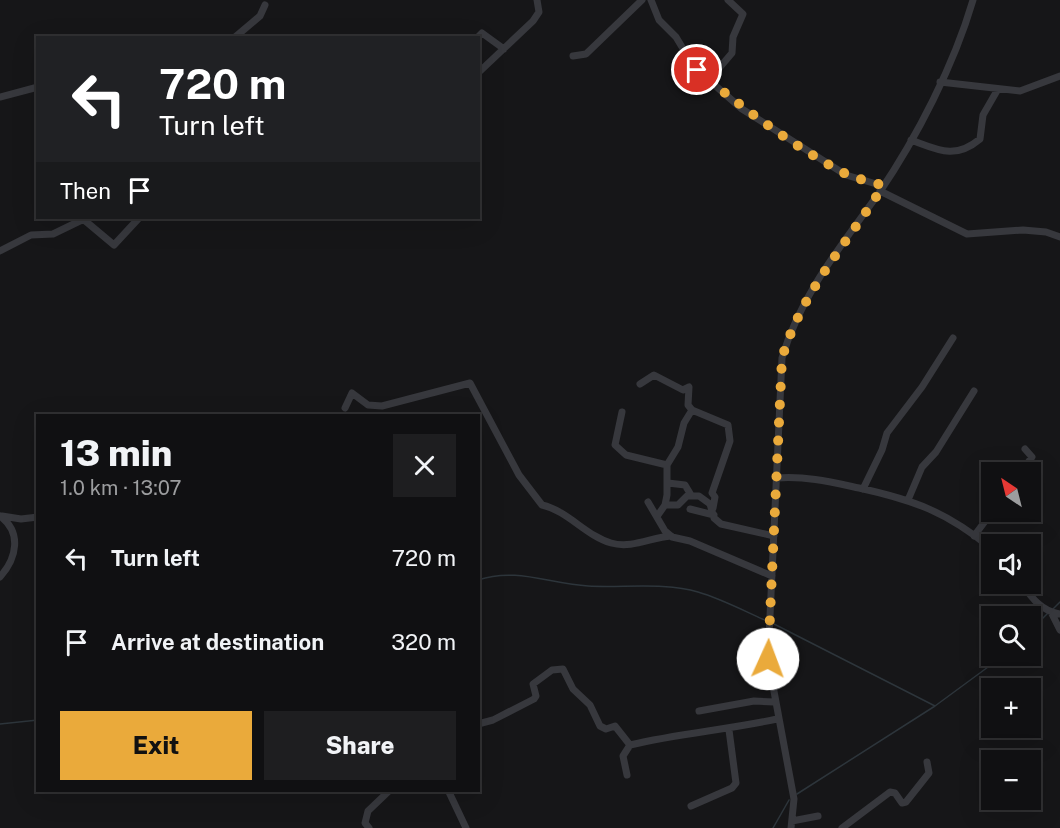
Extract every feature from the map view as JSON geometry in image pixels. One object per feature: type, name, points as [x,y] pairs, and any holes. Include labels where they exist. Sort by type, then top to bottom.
[{"type":"street","points":[[480,71],[533,21],[539,12],[537,0]]},
{"type":"street","points":[[573,56],[586,54],[642,0]]},
{"type":"street","points":[[651,0],[659,20],[676,37],[694,67],[742,109],[768,123],[846,175],[881,189],[968,234],[1023,230],[1046,232],[1060,237]]},
{"type":"street","points":[[710,80],[732,53],[733,37],[743,14],[728,0]]},
{"type":"street","points":[[818,816],[791,825],[794,799],[777,719],[768,659],[780,380],[790,332],[822,271],[881,189],[911,140],[956,50],[973,0]]},
{"type":"street","points":[[236,36],[260,16],[264,2]]},
{"type":"street","points":[[479,36],[482,33],[487,34],[504,49]]},
{"type":"street","points":[[940,82],[1020,90],[1060,76]]},
{"type":"street","points":[[0,97],[36,88]]},
{"type":"street","points":[[911,140],[953,153],[970,148],[980,139],[983,115],[998,88]]},
{"type":"street","points":[[0,251],[31,235],[53,234],[82,219]]},
{"type":"street","points":[[85,219],[114,245],[138,219]]},
{"type":"street","points":[[863,489],[882,450],[887,433],[922,387],[953,338]]},
{"type":"street","points":[[640,384],[654,375],[683,390],[689,387],[688,405],[692,410],[728,425],[730,441],[712,493],[715,497],[713,512],[715,520],[727,527],[774,536]]},
{"type":"street","points":[[345,408],[352,393],[368,405],[382,406],[470,382],[519,475],[542,505],[552,507],[579,526],[614,544],[642,543],[658,537],[671,536],[690,541],[772,576]]},
{"type":"street","points":[[908,500],[922,467],[936,452],[974,391]]},
{"type":"street","points":[[658,515],[665,505],[669,483],[667,465],[678,447],[684,423],[692,410]]},
{"type":"street","points":[[622,412],[615,445],[626,456],[667,465]]},
{"type":"street","points":[[1025,448],[1032,457],[1028,462]]},
{"type":"street","points":[[777,478],[818,478],[908,500],[939,513],[981,541]]},
{"type":"street","points":[[669,483],[688,486],[691,495]]},
{"type":"street","points":[[665,505],[678,505],[691,495],[699,496],[713,512]]},
{"type":"street","points":[[648,502],[658,515],[661,525],[671,536]]},
{"type":"street","points":[[690,509],[713,512]]},
{"type":"street","points":[[0,516],[21,519],[36,517]]},
{"type":"street","points":[[0,516],[11,524],[15,532],[13,552],[8,568],[0,576]]},
{"type":"street","points":[[974,536],[984,522]]},
{"type":"street","points":[[1029,594],[1036,603],[1051,612],[1060,614]]},
{"type":"street","points":[[1051,612],[1060,630]]},
{"type":"street","points":[[480,723],[494,720],[534,699],[536,696],[533,684],[552,670],[563,669],[573,689],[590,705],[600,726],[606,729],[615,726],[630,745]]},
{"type":"street","points":[[699,711],[754,700],[774,702]]},
{"type":"street","points":[[627,775],[623,756],[630,745],[680,733],[729,730],[777,719]]},
{"type":"street","points":[[691,806],[732,788],[736,783],[729,730]]},
{"type":"street","points":[[842,828],[890,792],[895,793],[902,802],[906,802],[929,772],[927,762]]},
{"type":"street","points":[[369,828],[365,823],[366,813],[388,792]]},
{"type":"street","points":[[449,792],[466,828]]},
{"type":"waterway","points":[[480,579],[506,575],[533,577],[574,585],[672,587],[716,598],[767,621]]},
{"type":"waterway","points":[[1053,609],[1060,602]]},
{"type":"waterway","points":[[1041,620],[1049,612]]},
{"type":"waterway","points":[[774,624],[935,706]]},
{"type":"waterway","points":[[797,794],[935,706],[989,666]]},
{"type":"waterway","points":[[0,724],[36,720]]},
{"type":"waterway","points":[[773,828],[789,800]]},
{"type":"route","points":[[697,70],[742,109],[768,123],[801,148],[846,175],[883,186],[812,287],[790,332],[782,358],[768,659]]}]
